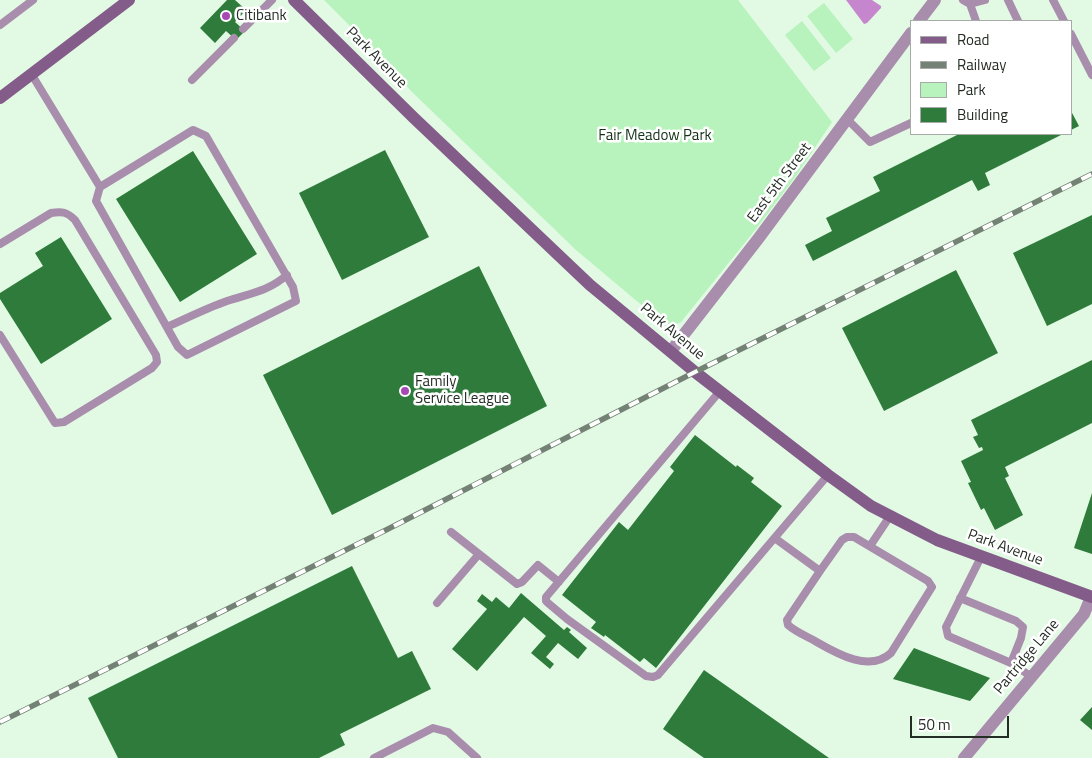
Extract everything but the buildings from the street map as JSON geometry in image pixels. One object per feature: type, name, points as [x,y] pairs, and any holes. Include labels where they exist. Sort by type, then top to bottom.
[{"type":"main road","points":[[0,98],[130,0]]},
{"type":"main road","name":"Park Avenue","points":[[294,0],[408,112],[590,285],[720,391],[828,475],[871,506],[937,540],[1092,597]]},
{"type":"street","points":[[920,20],[935,0]]},
{"type":"street","name":"East 5th Street","points":[[671,351],[758,240],[910,33]]},
{"type":"street","name":"Partridge Lane","points":[[964,758],[1084,614],[1092,597]]},
{"type":"lane","points":[[0,25],[33,0]]},
{"type":"lane","points":[[243,29],[272,0]]},
{"type":"lane","points":[[976,20],[967,2],[985,0]]},
{"type":"lane","points":[[1008,0],[1018,20]]},
{"type":"lane","points":[[1053,0],[1063,20]]},
{"type":"lane","points":[[1072,36],[1092,75]]},
{"type":"lane","points":[[192,80],[234,38]]},
{"type":"lane","points":[[32,74],[100,187]]},
{"type":"lane","points":[[847,119],[870,142],[910,123]]},
{"type":"lane","points":[[193,130],[206,136],[287,275],[293,287],[296,301],[187,355],[178,347],[96,201],[100,187],[193,130]]},
{"type":"lane","points":[[0,244],[51,213],[60,211],[68,213],[75,220],[156,355],[157,362],[152,368],[64,422],[55,423],[0,335]]},
{"type":"lane","points":[[167,328],[228,301],[262,292],[277,284],[287,275]]},
{"type":"lane","points":[[720,391],[546,597],[548,603],[567,619],[646,676],[653,677],[658,675],[776,539],[828,475]]},
{"type":"lane","points":[[870,546],[890,516]]},
{"type":"lane","points":[[450,532],[517,584],[522,582],[538,565],[559,582]]},
{"type":"lane","points":[[847,537],[854,537],[928,581],[932,587],[891,653],[884,659],[876,661],[864,660],[842,656],[788,625],[791,614],[820,571],[842,540],[847,537]]},
{"type":"lane","points":[[776,539],[820,571]]},
{"type":"lane","points":[[437,603],[478,554]]},
{"type":"lane","points":[[981,556],[946,627],[948,636],[1011,663],[1032,677]]},
{"type":"lane","points":[[960,598],[1016,621],[1023,627],[1021,638],[1011,663]]},
{"type":"lane","points":[[374,758],[433,728],[448,732],[477,758]]},
{"type":"green space","name":"Fair Meadow Park","points":[[324,0],[738,0],[832,122],[796,176],[756,229],[681,322],[669,324],[657,318],[576,250],[412,92],[378,54]]},
{"type":"green space","points":[[824,3],[853,39],[836,53],[807,16]]},
{"type":"green space","points":[[802,21],[831,58],[814,71],[785,35]]},
{"type":"shaded area","points":[[846,0],[872,0],[881,8],[864,24]]},
{"type":"railway","points":[[0,722],[388,529],[695,372],[1092,174]]},
{"type":"place","name":"Citibank","points":[[226,16]]},
{"type":"place","name":"Family Service League","points":[[405,391]]}]
